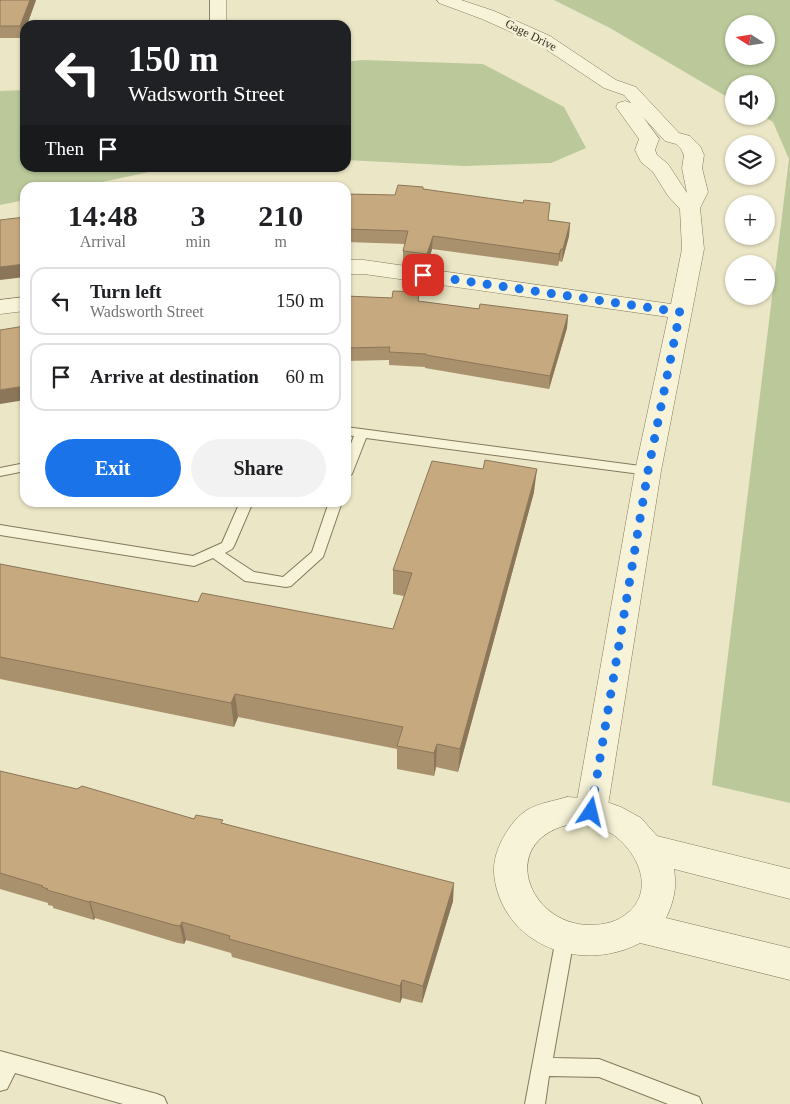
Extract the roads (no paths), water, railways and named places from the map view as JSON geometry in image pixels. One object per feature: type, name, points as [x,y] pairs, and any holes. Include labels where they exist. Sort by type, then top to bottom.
[{"type":"street","points":[[218,0],[218,20]]},
{"type":"street","name":"Gage Drive","points":[[445,0],[488,15],[544,40],[568,54],[610,84],[630,91],[672,137],[683,140],[690,146],[694,155],[692,168],[698,192],[690,208],[693,249],[648,471],[591,812]]},
{"type":"street","name":"Gage Drive","points":[[610,84],[615,96],[634,117],[649,139],[646,150],[648,158],[661,168],[675,192],[690,208]]},
{"type":"street","points":[[649,139],[672,137]]},
{"type":"street","points":[[351,267],[364,267],[680,312]]},
{"type":"street","points":[[0,307],[20,305]]},
{"type":"street","points":[[567,811],[591,812],[614,818],[634,832],[650,850],[658,870],[659,891],[652,911],[637,927],[616,938],[591,942],[565,938],[542,926],[524,909],[512,889],[509,867],[514,847],[526,830],[545,817],[567,811]]},
{"type":"street","points":[[650,850],[790,884]]},
{"type":"street","points":[[637,927],[790,964]]},
{"type":"lane","points":[[351,432],[648,471]]},
{"type":"lane","points":[[351,460],[361,433]]},
{"type":"lane","points":[[0,472],[20,468]]},
{"type":"lane","points":[[0,530],[194,561],[227,546],[245,507]]},
{"type":"lane","points":[[214,552],[250,577],[286,582],[318,554],[334,507]]},
{"type":"lane","points":[[535,1104],[565,938]]},
{"type":"lane","points":[[0,1082],[5,1061],[157,1104]]},
{"type":"lane","points":[[542,1068],[599,1068],[692,1104]]}]
